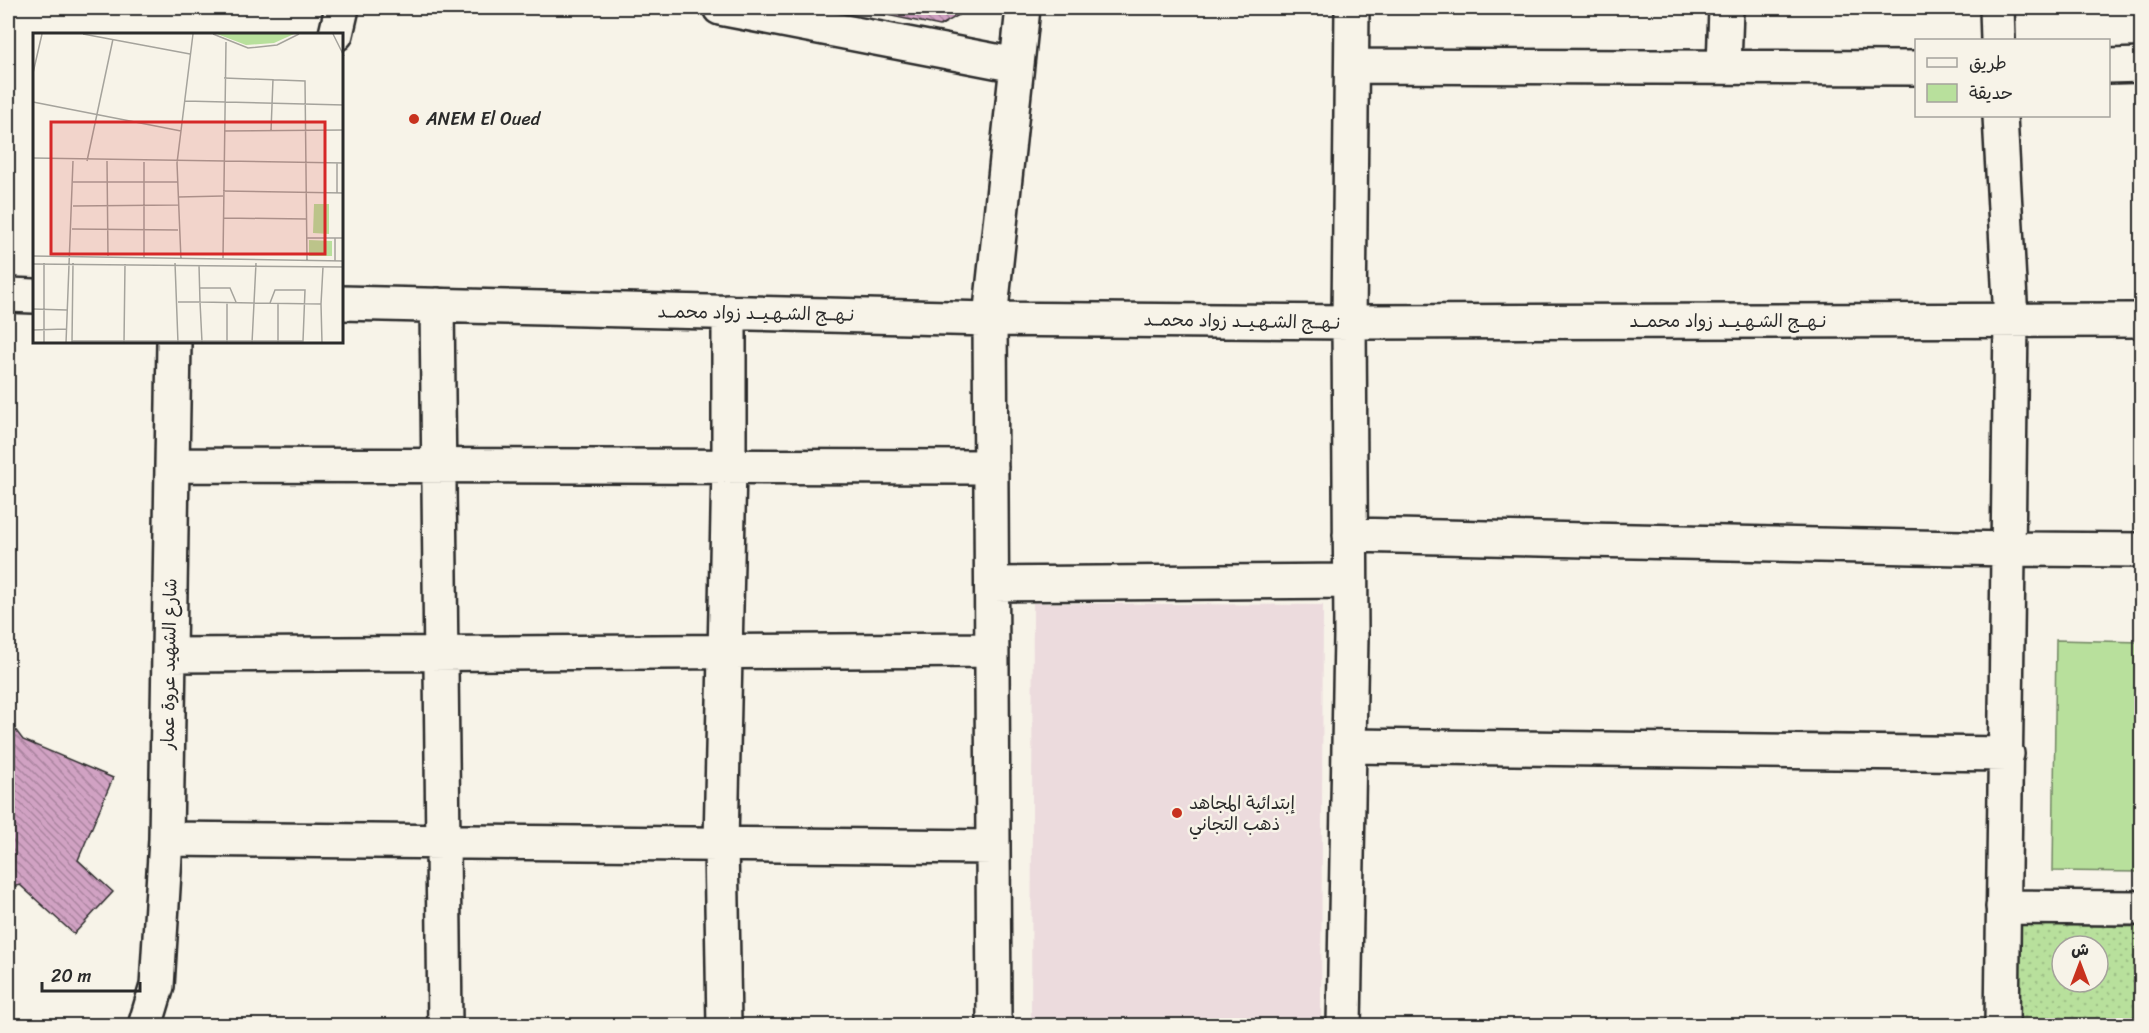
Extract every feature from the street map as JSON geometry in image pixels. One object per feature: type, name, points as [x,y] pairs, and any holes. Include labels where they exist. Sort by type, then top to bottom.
[{"type":"street","points":[[336,33],[342,8]]},
{"type":"street","points":[[720,8],[1016,65]]},
{"type":"street","points":[[994,1024],[990,319],[1023,8]]},
{"type":"street","points":[[1344,1026],[1350,746],[1349,322],[1352,8]]},
{"type":"street","points":[[1724,67],[1726,8]]},
{"type":"street","points":[[1997,8],[1998,39]]},
{"type":"street","points":[[2110,66],[2142,65]]},
{"type":"street","points":[[1352,66],[1915,68]]},
{"type":"street","points":[[2000,117],[2011,320],[2002,1026]]},
{"type":"street","points":[[8,295],[33,296]]},
{"type":"street","name":"نـهــج الشـهـيــد زواد محمــد","points":[[344,303],[990,319],[1349,322],[2142,320]]},
{"type":"street","points":[[437,305],[445,1026]]},
{"type":"street","points":[[724,1026],[722,844],[729,466],[729,312]]},
{"type":"street","name":"شارع الشهيد عروة عمار","points":[[144,1026],[156,986],[166,838],[174,344]]},
{"type":"street","points":[[172,465],[991,467]]},
{"type":"street","points":[[1350,535],[2142,550]]},
{"type":"street","points":[[992,584],[1350,580]]},
{"type":"street","points":[[169,654],[992,650]]},
{"type":"street","points":[[1350,746],[2007,754]]},
{"type":"street","points":[[166,838],[993,847]]},
{"type":"street","points":[[2003,907],[2142,908]]},
{"type":"street","name":"شارع الشهيد عروة عمار","points":[[156,986],[168,1026]]},
{"type":"shaded area","name":"إبتدائية المجاهد ذهب التجاني","points":[[1033,603],[1323,605],[1321,1022],[1031,1020]]},
{"type":"green space","points":[[2056,640],[2141,642],[2141,872],[2053,871]]},
{"type":"green space","points":[[2020,924],[2141,927],[2141,1025],[2020,1025]]},
{"type":"building","points":[[853,8],[971,8],[940,26]]},
{"type":"building","points":[[8,720],[23,740],[113,778],[78,860],[113,892],[74,934],[20,885],[8,888]]},
{"type":"place","name":"ANEM El Oued","points":[[414,119]]},
{"type":"place","name":"إبتدائية المجاهد ذهب التجاني","points":[[1177,813]]}]
